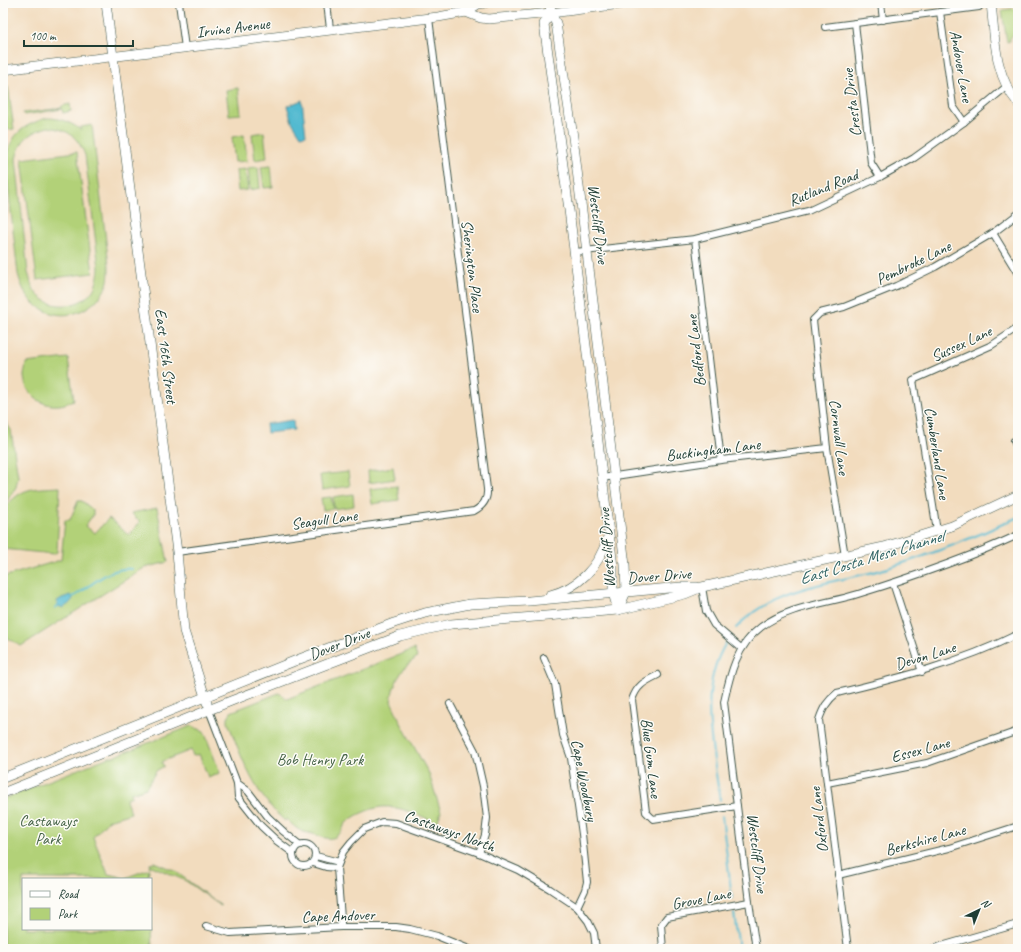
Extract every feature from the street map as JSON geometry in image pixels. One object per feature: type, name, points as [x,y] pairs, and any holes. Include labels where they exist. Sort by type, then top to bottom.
[{"type":"street","name":"East 16th Street","points":[[106,3],[177,552],[184,631],[210,710]]},
{"type":"street","points":[[179,3],[185,48]]},
{"type":"street","points":[[327,3],[330,29]]},
{"type":"street","name":"Irvine Avenue","points":[[3,70],[429,18],[466,12],[478,4],[485,3]]},
{"type":"street","points":[[550,3],[551,13]]},
{"type":"street","name":"Irvine Avenue","points":[[466,12],[480,18],[489,19],[629,3]]},
{"type":"street","points":[[881,3],[883,20]]},
{"type":"street","points":[[991,3],[998,61],[1006,87],[1018,103]]},
{"type":"street","points":[[825,27],[979,7]]},
{"type":"street","name":"Andover Lane","points":[[940,12],[953,106],[964,122]]},
{"type":"street","name":"Westcliff Drive","points":[[551,13],[544,24],[575,252],[613,567],[613,593],[618,610]]},
{"type":"street","name":"Westcliff Drive","points":[[551,13],[556,23],[570,121],[626,565],[626,592],[618,610]]},
{"type":"street","name":"Sherington Place","points":[[429,18],[488,495],[481,507],[474,511]]},
{"type":"street","name":"Cresta Drive","points":[[855,23],[871,163],[880,177]]},
{"type":"street","name":"Rutland Road","points":[[575,252],[695,239],[808,211],[880,177],[914,158],[964,122],[1006,87]]},
{"type":"street","points":[[553,88],[559,94],[570,121]]},
{"type":"street","points":[[564,168],[576,167]]},
{"type":"street","name":"Pembroke Lane","points":[[813,320],[820,313],[844,307],[896,286],[935,267],[993,234],[1018,214]]},
{"type":"street","points":[[993,234],[1018,274]]},
{"type":"street","name":"Bedford Lane","points":[[695,239],[721,460]]},
{"type":"street","name":"Cornwall Lane","points":[[813,320],[827,448],[845,556]]},
{"type":"street","name":"Sussex Lane","points":[[913,380],[992,345],[1018,328]]},
{"type":"street","name":"Cumberland Lane","points":[[913,380],[937,531]]},
{"type":"street","points":[[1014,441],[1018,450]]},
{"type":"street","name":"Buckingham Lane","points":[[602,478],[721,460],[827,448]]},
{"type":"street","name":"Dover Drive","points":[[3,793],[400,636],[451,624],[618,610],[685,594],[702,587],[845,556],[937,531],[952,526],[1018,495]]},
{"type":"street","name":"Seagull Lane","points":[[177,552],[474,511]]},
{"type":"street","points":[[529,601],[570,588],[590,572],[604,549],[609,534]]},
{"type":"street","points":[[702,587],[706,611],[714,625],[741,648],[760,628],[782,615],[802,608],[855,595],[931,571],[991,548],[1018,535]]},
{"type":"street","points":[[893,583],[922,672]]},
{"type":"street","name":"Dover Drive","points":[[3,778],[297,660],[394,623],[425,613],[470,604],[529,601],[681,587],[702,587]]},
{"type":"street","points":[[394,623],[400,636]]},
{"type":"street","name":"Devon Lane","points":[[836,693],[922,672],[994,646],[1018,634]]},
{"type":"street","name":"Westcliff Drive","points":[[741,648],[730,675],[724,702],[756,949]]},
{"type":"street","name":"Cape Woodbury","points":[[544,658],[555,684],[563,735],[571,758],[581,827],[587,882],[577,907]]},
{"type":"street","name":"Blue Gum Lane","points":[[658,675],[641,684],[635,691],[632,700],[646,812],[653,819],[737,806]]},
{"type":"street","name":"Oxford Lane","points":[[836,693],[827,701],[819,720],[848,949]]},
{"type":"street","points":[[450,704],[475,751],[483,786],[487,818],[485,835],[479,853]]},
{"type":"street","points":[[210,710],[237,783],[238,797],[261,826],[293,853]]},
{"type":"street","name":"Essex Lane","points":[[827,783],[927,763],[1018,731]]},
{"type":"street","points":[[237,783],[248,791],[269,818],[300,845]]},
{"type":"street","points":[[261,826],[269,818]]},
{"type":"street","name":"Castaways North","points":[[338,865],[343,852],[364,829],[382,822],[396,822],[479,853],[518,870],[577,907],[588,920],[594,933],[596,949]]},
{"type":"street","name":"Berkshire Lane","points":[[838,875],[949,848],[1018,826]]},
{"type":"street","points":[[307,844],[314,848],[316,856],[313,863],[307,866],[300,866],[294,860],[294,850],[300,845],[307,844]]},
{"type":"street","points":[[316,856],[338,865]]},
{"type":"street","points":[[313,863],[326,867],[338,865]]},
{"type":"street","points":[[338,865],[341,927]]},
{"type":"street","name":"Grove Lane","points":[[663,949],[661,925],[667,917],[749,902]]},
{"type":"street","points":[[931,949],[1018,924]]},
{"type":"street","name":"Cape Andover","points":[[206,926],[230,933],[341,927],[383,927],[410,929],[441,937],[469,949]]},
{"type":"green space","points":[[1018,8],[1018,30],[1010,38],[1010,41],[1007,42],[1002,11]]},
{"type":"green space","points":[[8,86],[14,129],[3,130],[3,87]]},
{"type":"green space","points":[[238,88],[241,114],[229,115],[226,90]]},
{"type":"green space","points":[[70,104],[71,111],[63,113],[62,109],[24,115],[23,113],[62,108],[62,106]]},
{"type":"green space","points":[[47,118],[61,120],[81,130],[81,127],[92,125],[109,266],[109,278],[107,285],[96,300],[81,311],[72,314],[53,314],[34,304],[22,286],[18,274],[5,159],[11,143],[19,132],[38,121]],"holes":[[[48,127],[55,128],[71,135],[79,143],[85,155],[99,268],[96,285],[90,294],[76,303],[67,305],[59,305],[43,299],[37,294],[31,284],[28,273],[16,159],[20,146],[30,134]]]},
{"type":"green space","points":[[264,132],[267,158],[255,160],[252,134]]},
{"type":"green space","points":[[244,135],[247,161],[235,162],[232,137]]},
{"type":"green space","points":[[77,152],[93,273],[37,280],[22,159]]},
{"type":"green space","points":[[271,166],[273,187],[264,188],[261,167]]},
{"type":"green space","points":[[258,167],[260,188],[250,190],[248,168]]},
{"type":"green space","points":[[245,169],[248,190],[238,191],[236,170]]},
{"type":"green space","points":[[68,358],[74,400],[63,404],[52,405],[46,404],[35,398],[27,388],[25,382],[24,376],[26,363]]},
{"type":"green space","points":[[4,419],[11,430],[18,477],[16,487],[3,507]]},
{"type":"green space","points":[[393,467],[395,479],[369,483],[368,471]]},
{"type":"green space","points":[[348,472],[350,486],[322,490],[320,475]]},
{"type":"green space","points":[[397,486],[399,500],[372,504],[370,489]]},
{"type":"green space","points":[[60,487],[57,552],[54,554],[3,549],[3,509],[22,492],[41,488]]},
{"type":"green space","points":[[353,494],[354,506],[334,509],[333,497]]},
{"type":"green space","points":[[331,497],[333,509],[323,510],[321,498]]},
{"type":"green space","points":[[78,501],[82,501],[93,510],[93,515],[85,526],[95,533],[109,518],[129,535],[140,522],[131,513],[157,508],[168,562],[144,568],[21,646],[3,635],[3,577],[61,560],[65,520],[70,520]]},
{"type":"green space","name":"Bob Henry Park","points":[[414,649],[417,657],[405,667],[398,678],[393,690],[391,701],[402,725],[429,774],[441,812],[437,823],[402,809],[381,807],[357,815],[345,824],[342,831],[338,835],[331,838],[324,838],[297,829],[286,819],[285,821],[274,811],[257,788],[250,775],[228,722],[228,717],[231,712],[279,693],[287,699]]},
{"type":"green space","name":"Castaways Park","points":[[191,726],[204,731],[220,773],[208,777],[199,754],[193,756],[191,750],[163,761],[162,763],[164,766],[156,771],[146,788],[131,793],[132,796],[127,798],[126,800],[131,813],[108,820],[93,837],[108,874],[125,878],[22,878],[22,930],[151,930],[152,949],[3,949],[3,799],[109,757],[113,757]]},
{"type":"green space","points":[[154,862],[175,871],[221,906],[186,881],[152,866],[149,867],[150,863]]},
{"type":"green space","name":"Castaways Park","points":[[149,869],[148,878],[125,878]]},
{"type":"water","points":[[302,100],[306,135],[301,136],[292,122],[287,106]]},
{"type":"water","points":[[293,420],[294,430],[267,433],[266,424]]},
{"type":"water","points":[[70,595],[73,599],[69,604],[63,608],[58,606],[57,601]]},
{"type":"waterway","name":"East Costa Mesa Channel","points":[[736,628],[752,613],[769,602],[788,594],[827,582],[905,563],[954,545],[1018,517]]},
{"type":"waterway","points":[[73,597],[107,574],[123,569],[132,569]]},
{"type":"waterway","name":"East Costa Mesa Channel","points":[[720,800],[711,740],[710,699],[712,680],[717,661],[726,643]]},
{"type":"waterway","name":"East Costa Mesa Channel","points":[[722,816],[732,898]]},
{"type":"waterway","name":"East Costa Mesa Channel","points":[[734,913],[739,949]]}]
